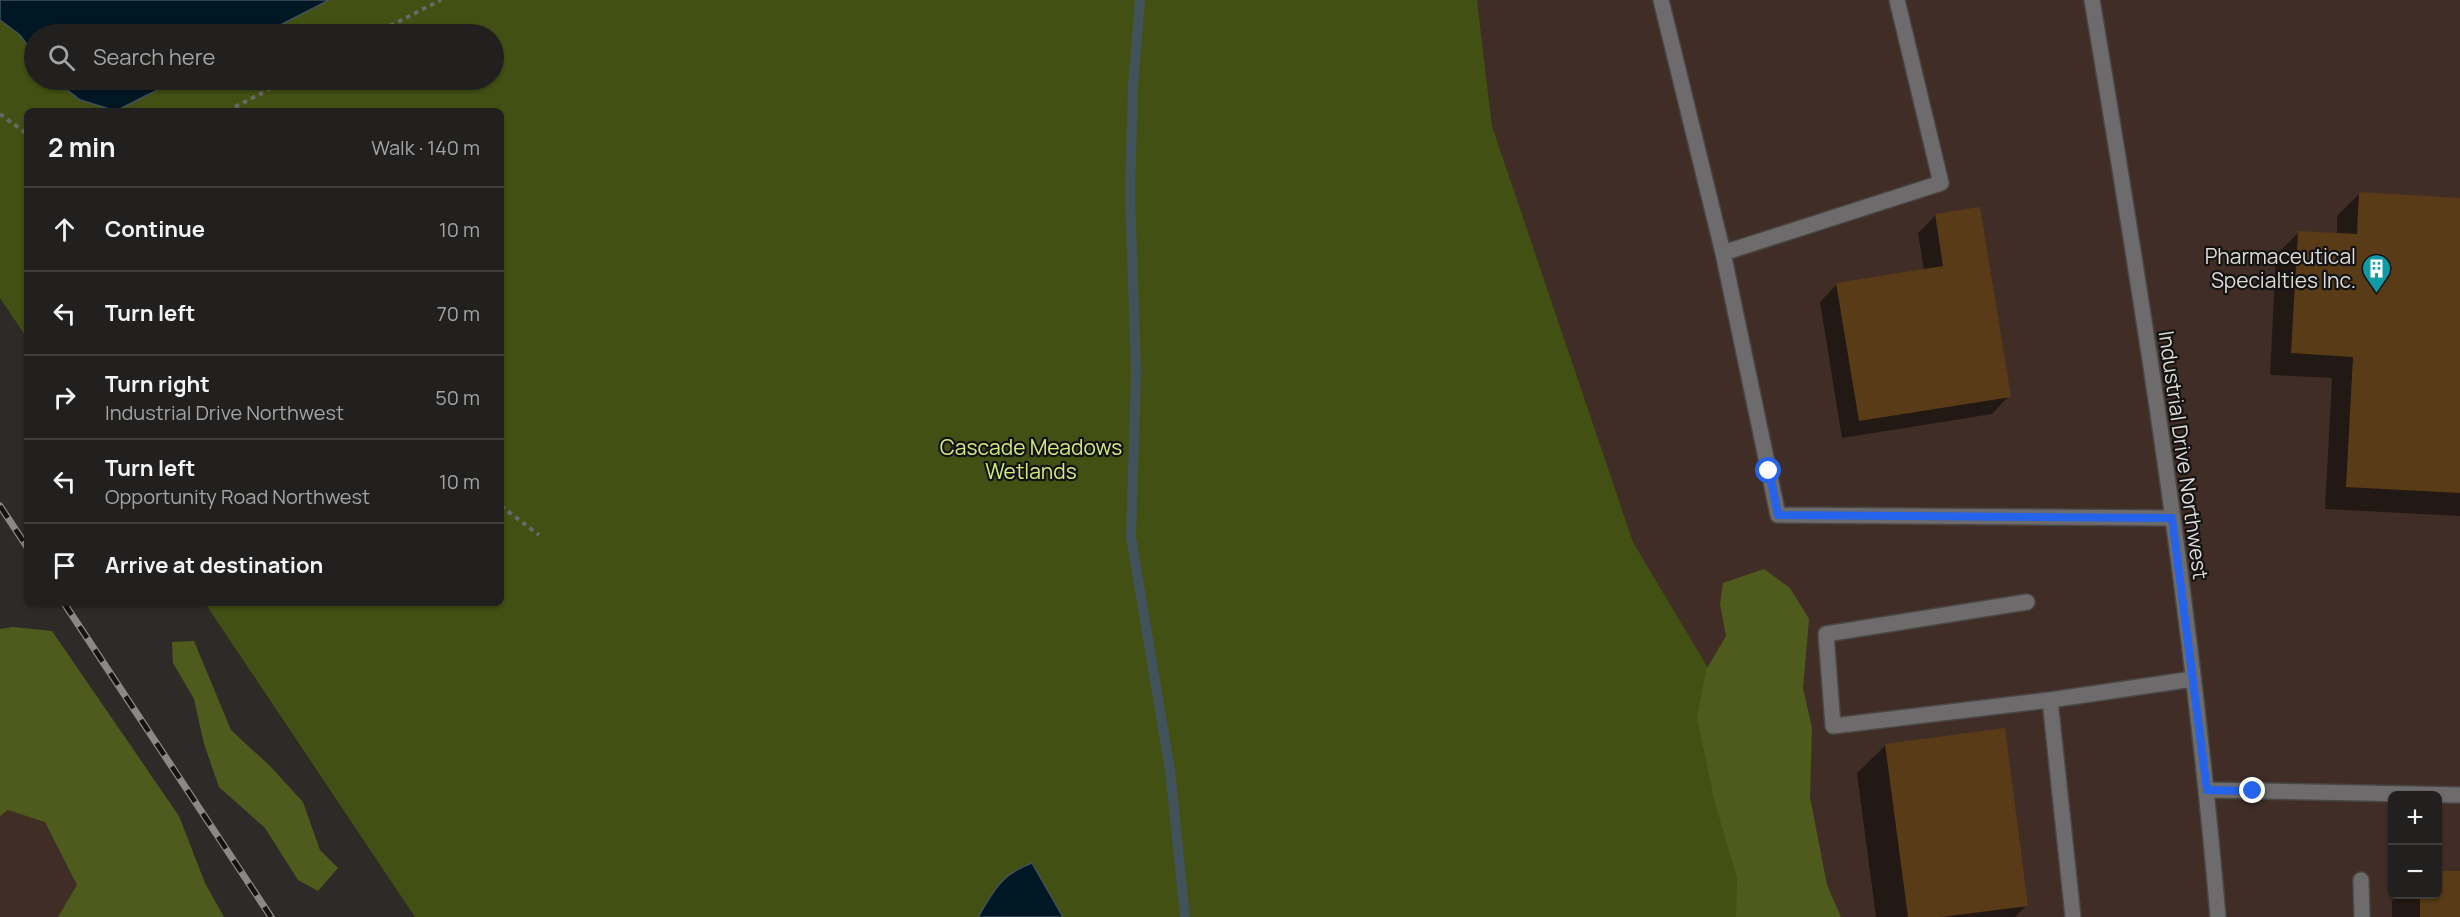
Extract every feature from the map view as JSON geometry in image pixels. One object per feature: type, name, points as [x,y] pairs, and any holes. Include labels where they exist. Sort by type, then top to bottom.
[{"type":"street","points":[[1662,0],[1723,253],[1778,515],[2172,518]]},
{"type":"street","points":[[1723,253],[1941,183],[1897,0]]},
{"type":"street","name":"Industrial Drive Northwest","points":[[2092,0],[2129,221],[2172,518],[2207,790],[2218,917]]},
{"type":"street","points":[[2027,602],[1826,634],[1833,726],[2050,700],[2193,679]]},
{"type":"street","points":[[2050,700],[2073,917]]},
{"type":"street","points":[[2207,790],[2460,795]]},
{"type":"street","points":[[2361,880],[2362,917]]},
{"type":"path","points":[[394,24],[441,0]]},
{"type":"path","points":[[233,108],[268,90]]},
{"type":"path","points":[[0,114],[24,132]]},
{"type":"path","points":[[504,508],[539,536]]},
{"type":"shaded area","points":[[1477,0],[2460,0],[2460,917],[1787,917],[1776,782],[1633,542],[1492,126]]},
{"type":"shaded area","points":[[0,640],[150,917],[0,917]]},
{"type":"green space","name":"Cascade Meadows Wetlands","points":[[0,0],[1477,0],[1492,126],[1633,542],[1776,782],[1787,917],[415,917],[207,606],[504,606],[504,108],[24,108],[24,334],[0,298]]},
{"type":"green space","points":[[1764,569],[1790,588],[1809,619],[1803,688],[1812,728],[1810,797],[1827,885],[1841,917],[1736,917],[1737,878],[1715,803],[1697,718],[1706,670],[1726,636],[1720,604],[1723,583]]},
{"type":"green space","points":[[13,627],[52,631],[179,816],[205,883],[224,917],[58,917],[77,885],[45,822],[8,810],[0,816],[0,629]]},
{"type":"green space","points":[[194,641],[231,730],[271,767],[303,802],[320,850],[338,868],[318,891],[298,880],[265,828],[219,787],[204,744],[194,699],[173,663],[172,642]]},
{"type":"water","points":[[0,0],[329,0],[282,24],[24,24],[24,40],[0,20]]},
{"type":"water","points":[[68,90],[157,90],[122,108],[106,108],[80,100]]},
{"type":"water","points":[[1032,863],[1063,917],[978,917],[1005,878]]},
{"type":"building","name":"Pharmaceutical Specialties Inc.","points":[[2359,192],[2460,198],[2460,493],[2346,487],[2353,357],[2291,353],[2298,231],[2357,234]]},
{"type":"building","points":[[1980,207],[2011,397],[1859,421],[1836,283],[1943,266],[1935,214]]},
{"type":"building","points":[[2005,728],[2028,906],[1941,917],[1908,917],[1885,744]]},
{"type":"building","points":[[2442,871],[2460,871],[2460,917],[2420,917],[2420,899],[2442,899]]},
{"type":"waterway","points":[[1140,0],[1133,86],[1130,193],[1136,373],[1131,537],[1170,770],[1185,917]]},
{"type":"railway","points":[[0,506],[24,542]]},
{"type":"railway","points":[[66,606],[271,917]]},
{"type":"place","name":"Pharmaceutical Specialties Inc.","points":[[2377,294]]},
{"type":"route","points":[[1769,471],[1778,515],[2172,518],[2207,790],[2253,791]]}]
